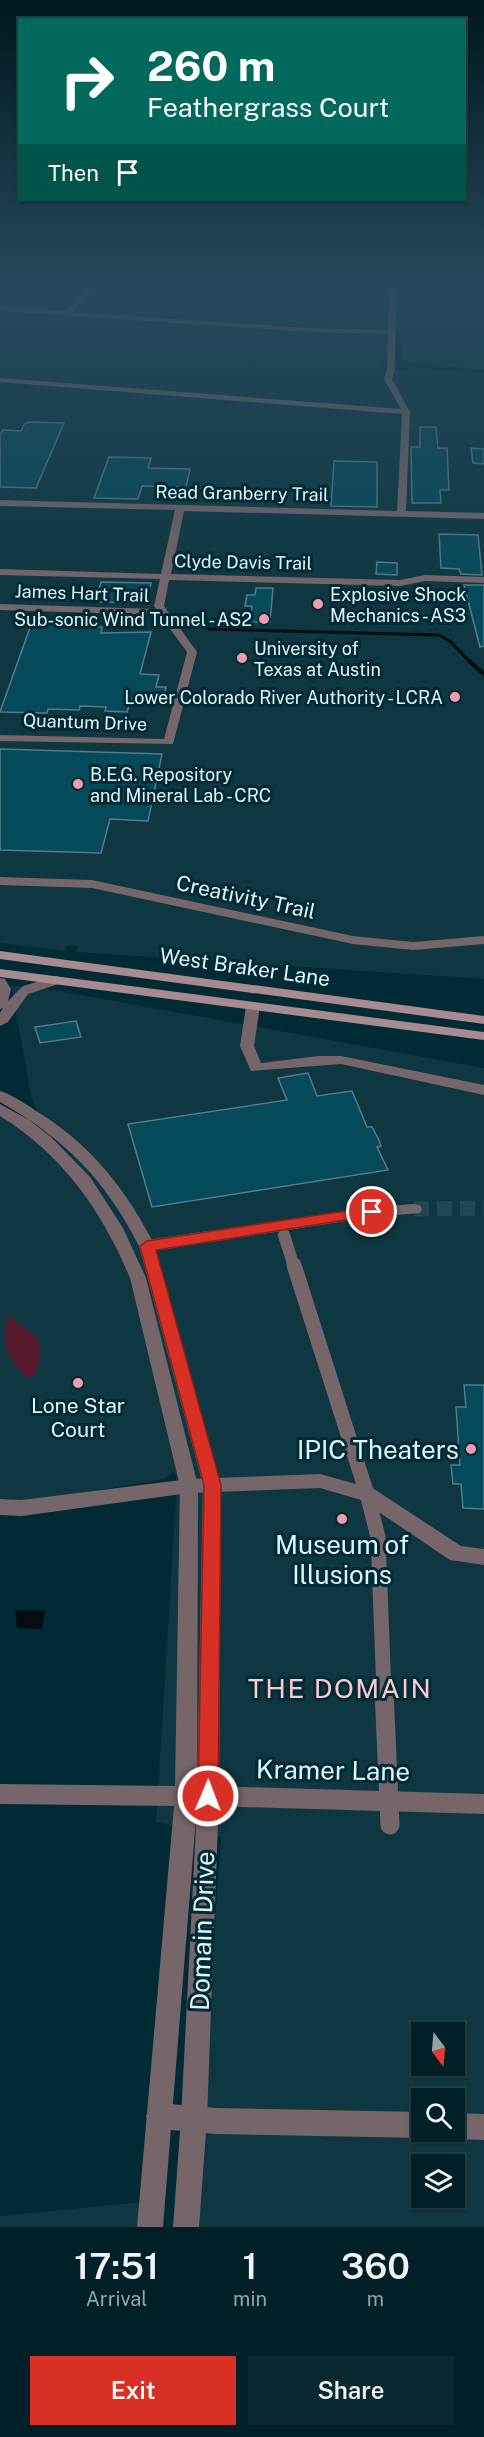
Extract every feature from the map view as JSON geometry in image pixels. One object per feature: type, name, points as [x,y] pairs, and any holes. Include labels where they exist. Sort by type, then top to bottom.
[{"type":"main road","name":"West Braker Lane","points":[[0,955],[484,1020]]},
{"type":"main road","name":"West Braker Lane","points":[[0,973],[484,1036]]},
{"type":"street","points":[[88,387],[406,412]]},
{"type":"street","points":[[393,387],[406,412],[401,514]]},
{"type":"street","name":"Read Granberry Trail","points":[[0,503],[484,516]]},
{"type":"street","points":[[164,612],[159,606],[180,508]]},
{"type":"street","name":"Clyde Davis Trail","points":[[0,572],[400,583],[425,578],[484,580]]},
{"type":"street","name":"James Hart Trail","points":[[0,607],[164,612]]},
{"type":"street","name":"Quantum Drive","points":[[0,738],[169,742],[192,652],[164,612]]},
{"type":"street","name":"Creativity Trail","points":[[0,881],[92,884],[353,940],[413,946],[484,940]]},
{"type":"street","points":[[0,1022],[10,1013],[20,994],[30,988],[57,980]]},
{"type":"street","points":[[0,982],[4,988],[0,1005]]},
{"type":"street","points":[[253,1006],[247,1046],[256,1068],[318,1060],[341,1060],[484,1090]]},
{"type":"street","name":"Domain Drive","points":[[0,1096],[39,1126],[92,1161],[115,1187],[135,1219],[147,1246],[212,1485],[197,1796],[159,2116],[150,2227]]},
{"type":"street","name":"Domain Drive","points":[[0,1109],[39,1126],[98,1198],[116,1227],[135,1269],[189,1486],[197,1796],[194,2118],[186,2227]]},
{"type":"street","points":[[70,1165],[95,1180],[121,1216],[135,1244],[147,1246],[372,1212],[414,1209]]},
{"type":"street","points":[[284,1235],[367,1494],[378,1537],[390,1825]]},
{"type":"street","points":[[0,1508],[22,1508],[189,1486],[320,1481],[367,1494],[457,1554],[484,1557]]},
{"type":"street","name":"Kramer Lane","points":[[0,1794],[197,1796],[484,1804]]},
{"type":"street","points":[[159,2116],[216,2121],[411,2125]]},
{"type":"street","points":[[465,2126],[484,2127]]},
{"type":"shaded area","name":"University of Texas at Austin","points":[[0,387],[484,387],[484,979],[76,952],[78,946],[68,945],[64,951],[0,943]]},
{"type":"shaded area","name":"THE DOMAIN","points":[[11,985],[59,991],[484,1068],[484,2227],[194,2227],[221,1837],[156,1822],[176,1477],[174,1472],[164,1479],[31,1501],[0,1499],[0,1115],[40,1144],[55,1159],[31,1096]]},
{"type":"shaded area","points":[[8,1315],[38,1338],[38,1366],[29,1379],[16,1365],[8,1351],[5,1334]]},
{"type":"shaded area","points":[[15,1610],[45,1611],[42,1629],[17,1628]]},
{"type":"shaded area","points":[[143,2202],[141,2227],[0,2227],[0,2216]]},
{"type":"building","points":[[30,422],[64,423],[36,488],[0,487],[0,435],[3,430],[21,431],[24,424]]},
{"type":"building","points":[[420,427],[436,427],[438,448],[447,448],[449,490],[440,490],[441,503],[412,503],[411,447],[420,447]]},
{"type":"building","points":[[471,448],[484,449],[484,464],[473,463]]},
{"type":"building","points":[[109,457],[151,458],[148,468],[190,469],[186,487],[142,486],[138,499],[94,498]]},
{"type":"building","points":[[334,461],[377,462],[377,507],[331,506]]},
{"type":"building","points":[[439,534],[478,535],[482,575],[461,574],[459,569],[441,568]]},
{"type":"building","points":[[377,562],[397,563],[397,575],[376,574]]},
{"type":"building","points":[[101,582],[151,583],[146,603],[95,602]]},
{"type":"building","points":[[464,585],[484,585],[484,646],[480,647]]},
{"type":"building","points":[[256,588],[273,588],[270,622],[251,622],[252,606],[245,606],[247,595],[255,595]]},
{"type":"building","points":[[32,622],[76,623],[75,626],[102,627],[101,633],[151,632],[140,674],[159,675],[156,687],[166,687],[163,700],[131,699],[127,712],[105,711],[106,707],[80,706],[79,710],[48,709],[47,713],[0,712]]},
{"type":"building","name":"B.E.G. Repository and Mineral Lab - CRC","points":[[0,749],[162,754],[148,821],[110,819],[101,853],[0,850]]},
{"type":"building","points":[[76,1021],[81,1037],[40,1043],[35,1027]]},
{"type":"building","points":[[308,1073],[317,1096],[352,1091],[367,1127],[372,1127],[379,1140],[381,1146],[377,1147],[388,1170],[152,1207],[128,1124],[287,1100],[278,1078]]},
{"type":"building","name":"IPIC Theaters","points":[[464,1385],[484,1385],[484,1509],[463,1508],[461,1484],[453,1484],[451,1465],[460,1465],[456,1407],[466,1407]]},
{"type":"waterway","points":[[189,618],[209,629],[439,635],[451,642],[470,661]]},
{"type":"waterway","points":[[470,661],[484,674]]},
{"type":"tunnel","points":[[414,1209],[484,1208]]},
{"type":"place","name":"Explosive Shock Mechanics - AS3","points":[[318,604]]},
{"type":"place","name":"Sub-sonic Wind Tunnel - AS2","points":[[264,619]]},
{"type":"place","name":"University of Texas at Austin","points":[[242,658]]},
{"type":"place","name":"Lower Colorado River Authority - LCRA","points":[[455,697]]},
{"type":"place","name":"B.E.G. Repository and Mineral Lab - CRC","points":[[78,784]]},
{"type":"place","name":"Lone Star Court","points":[[78,1383]]},
{"type":"place","name":"IPIC Theaters","points":[[471,1449]]},
{"type":"place","name":"Museum of Illusions","points":[[342,1519]]},
{"type":"district","name":"THE DOMAIN","points":[[340,1688]]},
{"type":"route","points":[[208,1796],[213,1560],[212,1485],[147,1246],[372,1212]]}]
